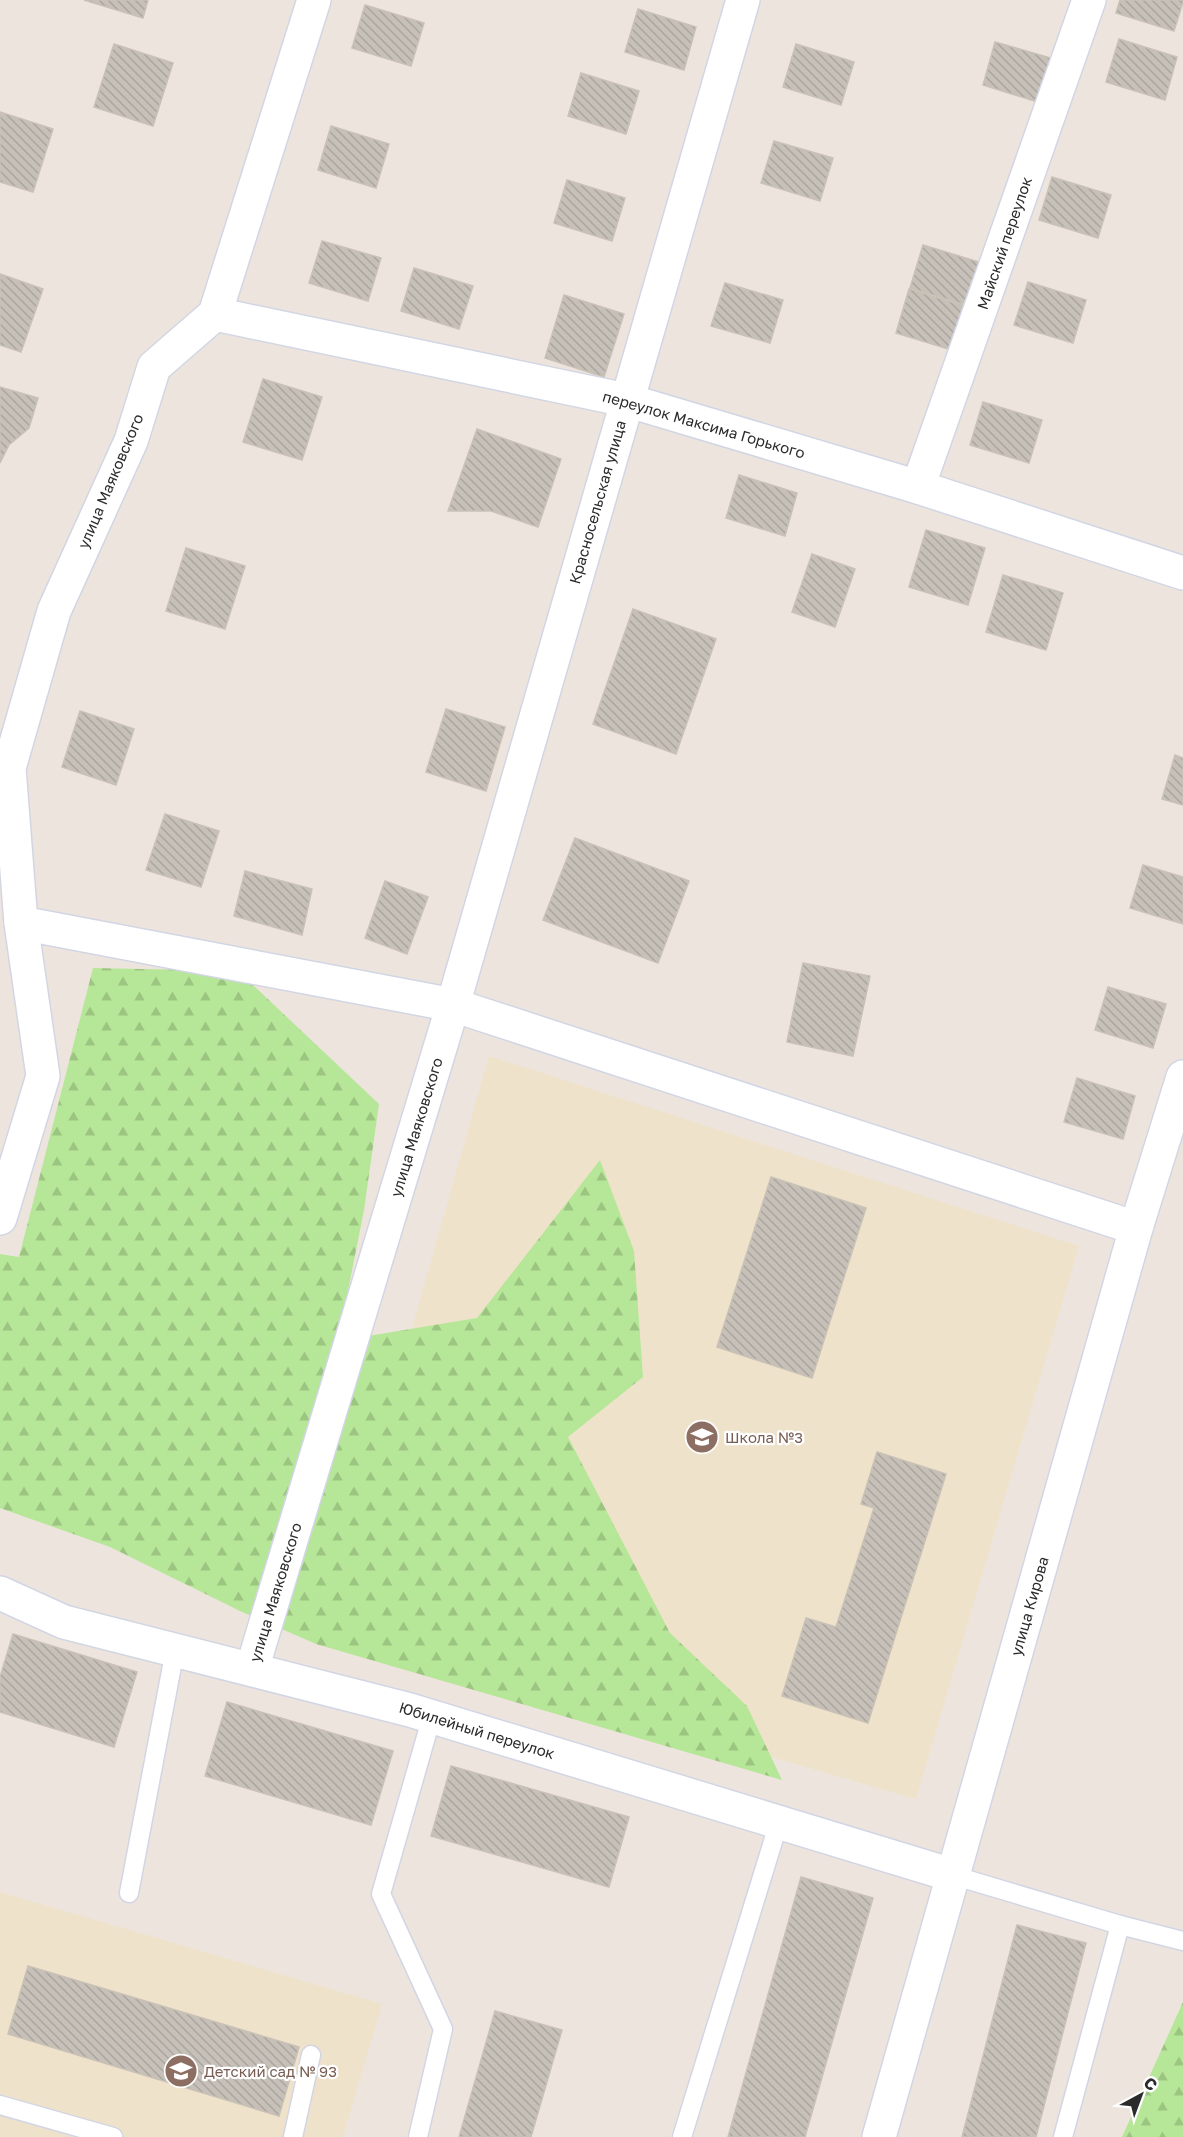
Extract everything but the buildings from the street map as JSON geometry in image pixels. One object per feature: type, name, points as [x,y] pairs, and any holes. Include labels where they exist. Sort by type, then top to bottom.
[{"type":"street","points":[[215,314],[314,0]]},
{"type":"street","name":"Красносельская улица","points":[[453,1005],[743,0]]},
{"type":"street","name":"Майский переулок","points":[[918,487],[1089,0]]},
{"type":"street","name":"переулок Максима Горького","points":[[215,314],[626,400],[918,487],[1183,573]]},
{"type":"street","name":"улица Маяковского","points":[[0,1218],[43,1076],[21,923],[9,768],[54,611],[131,441],[154,367],[215,314]]},
{"type":"street","points":[[21,923],[453,1005],[1136,1228]]},
{"type":"street","name":"улица Маяковского","points":[[252,1669],[453,1005]]},
{"type":"street","name":"улица Кирова","points":[[879,2137],[1136,1228],[1183,1077]]},
{"type":"street","name":"Юбилейный переулок","points":[[0,1593],[64,1622],[432,1716],[952,1875]]},
{"type":"lane","points":[[129,1893],[176,1650]]},
{"type":"lane","points":[[418,2137],[443,2029],[381,1894],[432,1716]]},
{"type":"lane","points":[[682,2137],[779,1822]]},
{"type":"lane","points":[[952,1875],[1120,1925],[1183,1941]]},
{"type":"lane","points":[[1063,2137],[1120,1925]]},
{"type":"lane","points":[[293,2137],[311,2055]]},
{"type":"lane","points":[[0,2105],[113,2137]]},
{"type":"shaded area","name":"Школа №3","points":[[489,1056],[1079,1246],[916,1799],[327,1628]]},
{"type":"shaded area","name":"Детский сад № 93","points":[[0,1892],[382,2004],[343,2137],[0,2137]]},
{"type":"green space","points":[[93,968],[238,971],[379,1104],[364,1210],[338,1341],[477,1318],[600,1160],[634,1251],[643,1377],[568,1437],[670,1633],[747,1706],[782,1780],[316,1644],[240,1611],[110,1547],[0,1508],[0,1254],[19,1257]]},
{"type":"green space","points":[[1183,2002],[1183,2137],[1122,2137]]},
{"type":"place","name":"Школа №3","points":[[702,1437]]},
{"type":"place","name":"Детский сад № 93","points":[[181,2071]]}]
